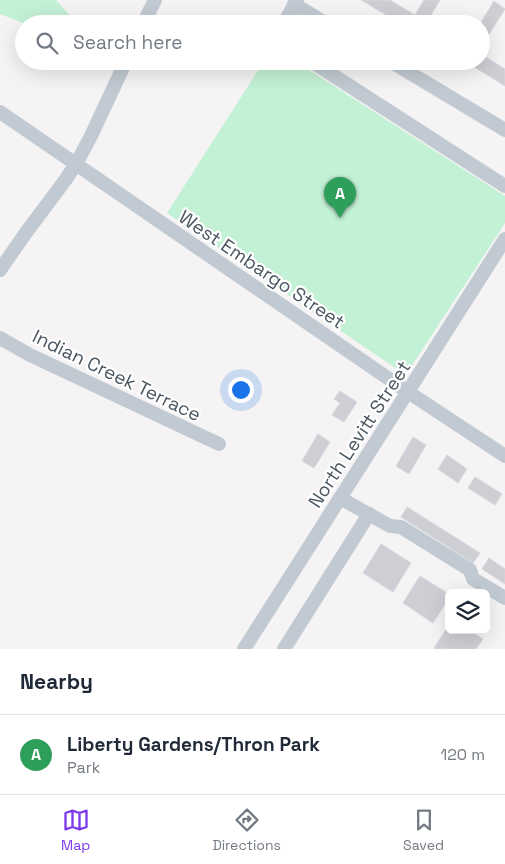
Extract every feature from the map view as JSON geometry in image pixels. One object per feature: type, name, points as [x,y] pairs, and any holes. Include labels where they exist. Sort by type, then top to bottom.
[{"type":"street","points":[[148,15],[154,0]]},
{"type":"street","points":[[290,15],[296,2],[314,15]]},
{"type":"street","points":[[0,270],[76,164],[122,70]]},
{"type":"street","points":[[325,70],[505,186]]},
{"type":"street","points":[[405,70],[505,130]]},
{"type":"street","name":"West Embargo Street","points":[[0,112],[408,392],[505,456]]},
{"type":"street","name":"North Levitt Street","points":[[244,649],[505,239]]},
{"type":"street","name":"Indian Creek Terrace","points":[[0,338],[30,355],[219,444]]},
{"type":"street","points":[[340,498],[390,526],[401,526],[470,570],[473,578],[505,598]]},
{"type":"street","points":[[284,649],[369,514]]},
{"type":"green space","points":[[0,0],[56,0],[69,15],[15,15],[15,20],[0,14]]},
{"type":"green space","points":[[258,70],[309,70],[505,196],[505,223],[411,367],[397,369],[167,213]]},
{"type":"building","points":[[361,0],[390,0],[415,15],[386,15]]},
{"type":"building","points":[[424,0],[440,0],[431,15],[415,15]]},
{"type":"building","points":[[494,1],[505,9],[490,33],[490,15],[485,15]]},
{"type":"building","points":[[490,60],[505,69],[505,86],[479,70],[490,70]]},
{"type":"building","points":[[340,391],[357,402],[344,422],[332,415],[340,403],[334,399]]},
{"type":"building","points":[[318,434],[330,442],[314,468],[302,461]]},
{"type":"building","points":[[413,437],[426,445],[409,474],[396,466]]},
{"type":"building","points":[[447,455],[467,469],[458,483],[438,469]]},
{"type":"building","points":[[475,477],[502,494],[495,505],[468,488]]},
{"type":"building","points":[[407,507],[480,553],[473,563],[401,517]]},
{"type":"building","points":[[381,544],[411,563],[393,592],[363,573]]},
{"type":"building","points":[[489,558],[505,569],[505,584],[482,569]]},
{"type":"building","points":[[420,576],[445,592],[445,604],[433,623],[403,603]]},
{"type":"building","points":[[445,631],[445,634],[475,634],[483,639],[476,649],[434,648]]},
{"type":"place","name":"Liberty Gardens/Thron Park","points":[[340,218]]}]
